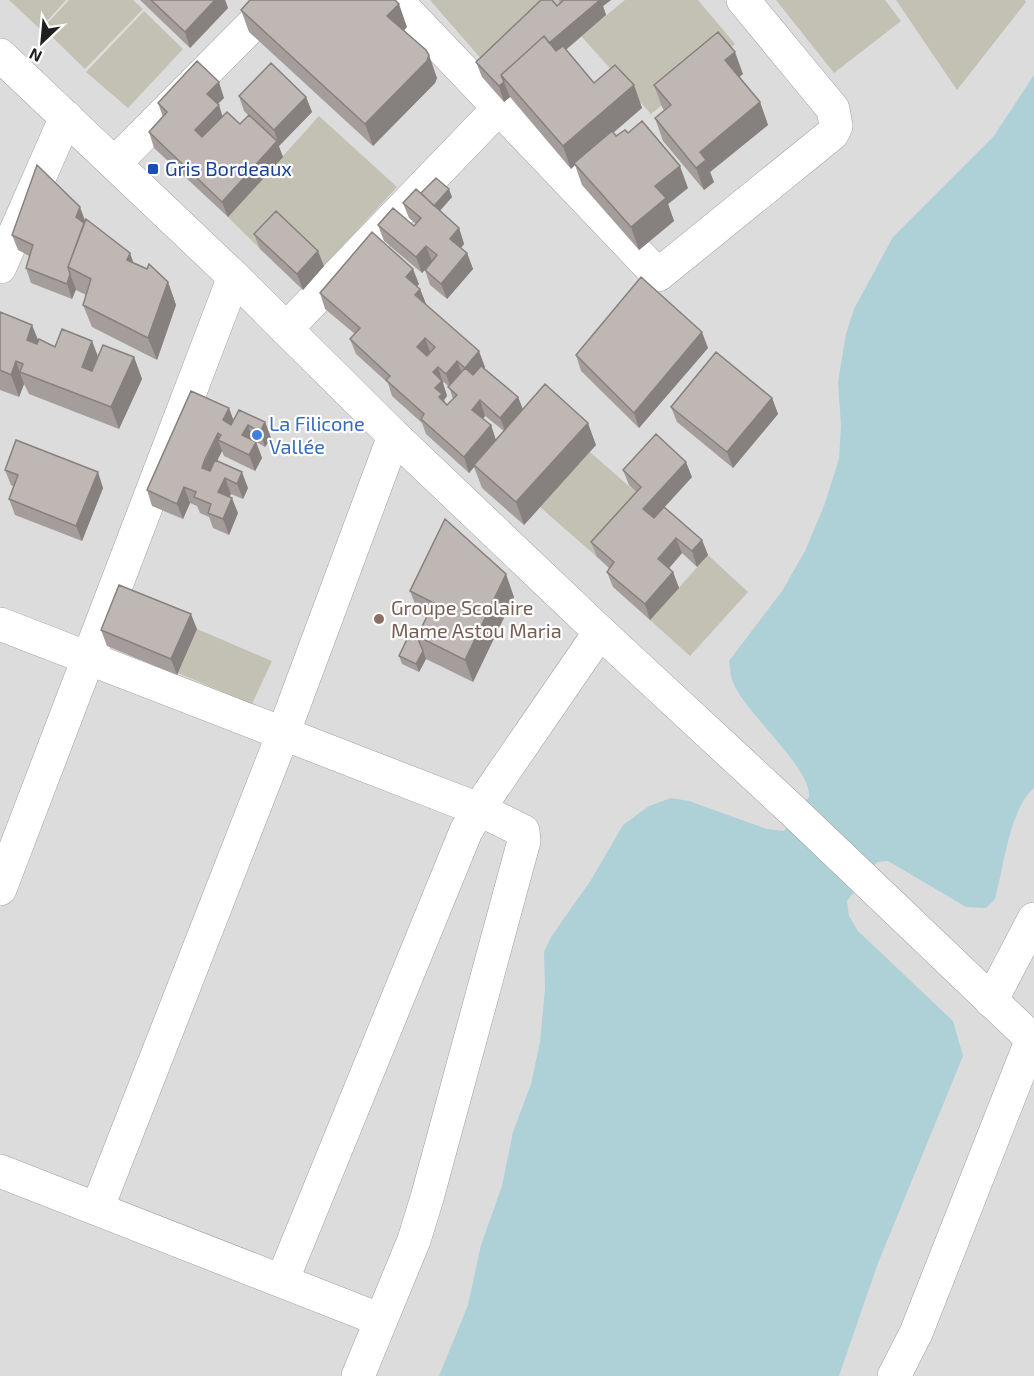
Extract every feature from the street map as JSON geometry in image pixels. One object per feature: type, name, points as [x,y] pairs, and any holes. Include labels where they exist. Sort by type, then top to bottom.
[{"type":"street","points":[[116,163],[277,0]]},
{"type":"street","points":[[396,0],[653,272],[662,274],[832,134],[836,126],[833,109],[743,0]]},
{"type":"street","points":[[0,55],[234,277],[394,436],[1033,1040],[916,1334],[894,1376]]},
{"type":"street","points":[[286,329],[498,109]]},
{"type":"street","points":[[0,267],[9,224],[66,117]]},
{"type":"street","points":[[0,889],[234,277]]},
{"type":"street","points":[[97,1209],[283,734],[394,436]]},
{"type":"street","points":[[0,624],[478,809],[523,831],[524,841],[427,1198],[414,1240],[358,1376]]},
{"type":"street","points":[[282,1281],[453,859],[478,809],[600,632]]},
{"type":"street","points":[[991,1002],[1034,919]]},
{"type":"street","points":[[0,1171],[381,1320]]},
{"type":"shaded area","points":[[0,0],[1034,0],[1034,1376],[0,1376]]},
{"type":"shaded area","points":[[9,0],[66,0],[40,29]]},
{"type":"shaded area","points":[[69,0],[133,0],[143,9],[85,69],[43,28]]},
{"type":"shaded area","points":[[430,0],[564,0],[490,69]]},
{"type":"shaded area","points":[[625,0],[698,0],[735,44],[651,114],[581,36]]},
{"type":"shaded area","points":[[776,0],[885,0],[901,21],[834,73]]},
{"type":"shaded area","points":[[896,0],[1025,0],[1026,2],[957,90]]},
{"type":"shaded area","points":[[144,11],[183,49],[128,108],[86,72]]},
{"type":"shaded area","points":[[319,116],[397,187],[324,266],[282,227],[260,249],[228,217]]},
{"type":"shaded area","points":[[590,452],[647,502],[597,557],[540,507]]},
{"type":"shaded area","points":[[708,555],[748,592],[690,656],[650,620]]},
{"type":"shaded area","points":[[197,629],[272,661],[252,704],[178,673]]},
{"type":"water","points":[[1034,75],[1034,788],[1019,810],[1013,824],[995,899],[986,908],[966,907],[888,861],[877,862],[847,901],[849,916],[858,931],[953,1021],[963,1056],[878,1263],[839,1376],[439,1376],[468,1305],[481,1245],[502,1186],[513,1132],[531,1084],[540,1042],[545,989],[544,952],[551,937],[591,880],[623,825],[649,806],[671,798],[689,801],[767,829],[784,831],[809,797],[807,785],[800,771],[739,693],[732,680],[729,661],[782,591],[805,551],[824,506],[839,459],[841,426],[838,382],[846,334],[854,309],[893,237],[993,137]]},
{"type":"building","points":[[151,0],[215,0],[185,32]]},
{"type":"building","points":[[250,0],[395,0],[399,4],[387,16],[429,55],[427,61],[365,124],[241,10]]},
{"type":"building","points":[[541,0],[552,0],[557,6],[564,0],[600,0],[549,43],[544,36],[501,75],[504,82],[499,86],[476,62]]},
{"type":"building","points":[[718,32],[735,52],[725,60],[760,102],[700,152],[706,160],[696,168],[655,118],[671,105],[654,85]]},
{"type":"building","points":[[544,36],[556,51],[563,46],[594,83],[615,65],[634,85],[563,146],[501,75]]},
{"type":"building","points":[[197,61],[219,82],[207,94],[219,105],[195,130],[202,137],[227,112],[240,124],[249,115],[277,141],[222,202],[149,132],[167,112],[158,103]]},
{"type":"building","points":[[271,63],[306,97],[274,130],[239,96]]},
{"type":"building","points":[[642,121],[680,166],[655,186],[666,198],[631,227],[574,163],[612,131],[616,136],[625,130],[628,133]]},
{"type":"building","points":[[37,165],[80,207],[76,217],[84,223],[68,267],[70,274],[67,284],[26,268],[33,245],[12,235]]},
{"type":"building","points":[[436,178],[449,189],[434,206],[421,193]]},
{"type":"building","points":[[416,189],[459,228],[450,239],[467,253],[441,284],[425,270],[437,255],[426,246],[416,257],[378,225],[393,208],[414,226],[421,218],[403,203]]},
{"type":"building","points":[[276,211],[318,251],[297,274],[254,234]]},
{"type":"building","points":[[86,219],[130,253],[127,260],[147,269],[149,264],[168,282],[148,338],[83,305],[91,279],[68,267]]},
{"type":"building","points":[[372,232],[413,269],[406,277],[420,289],[415,295],[479,351],[465,368],[473,375],[481,366],[518,397],[500,418],[480,400],[472,410],[491,425],[464,457],[421,419],[424,414],[386,380],[390,376],[350,339],[360,328],[320,293]],"holes":[[[425,338],[435,347],[427,356],[417,347]],[[457,361],[465,368],[448,387],[457,395],[447,405],[439,397],[442,394],[435,388],[442,381],[433,372],[438,367],[446,374]]]},
{"type":"building","points":[[641,277],[702,332],[634,413],[576,355]]},
{"type":"building","points":[[0,312],[32,325],[27,340],[37,344],[39,339],[55,347],[62,329],[92,341],[82,367],[92,371],[103,345],[134,357],[111,407],[20,372],[23,364],[16,361],[11,375],[0,370]]},
{"type":"building","points":[[716,352],[772,398],[727,452],[671,407]]},
{"type":"building","points":[[545,384],[588,423],[516,502],[474,465]]},
{"type":"building","points":[[191,391],[229,408],[223,420],[231,425],[239,410],[265,422],[260,432],[248,425],[242,435],[256,442],[249,455],[218,440],[221,435],[218,433],[205,459],[202,468],[210,471],[215,460],[242,472],[237,484],[225,478],[218,492],[232,498],[223,519],[208,513],[211,504],[194,497],[196,492],[184,487],[177,504],[147,490]]},
{"type":"building","points":[[656,434],[686,462],[643,509],[654,518],[664,507],[702,540],[692,551],[676,538],[658,559],[673,572],[645,604],[607,572],[614,562],[591,542],[641,487],[623,470]]},
{"type":"building","points":[[16,440],[98,472],[76,526],[9,499],[18,475],[5,470]]},
{"type":"building","points":[[445,519],[506,574],[465,660],[417,636],[434,603],[410,591]]},
{"type":"building","points":[[119,585],[191,614],[171,659],[101,630]]},
{"type":"building","points":[[410,633],[417,637],[423,651],[416,664],[399,656]]},
{"type":"place","name":"Gris Bordeaux","points":[[153,169]]},
{"type":"place","name":"La Filicone Vallée","points":[[257,435]]},
{"type":"place","name":"Groupe Scolaire Mame Astou Maria","points":[[379,619]]}]
